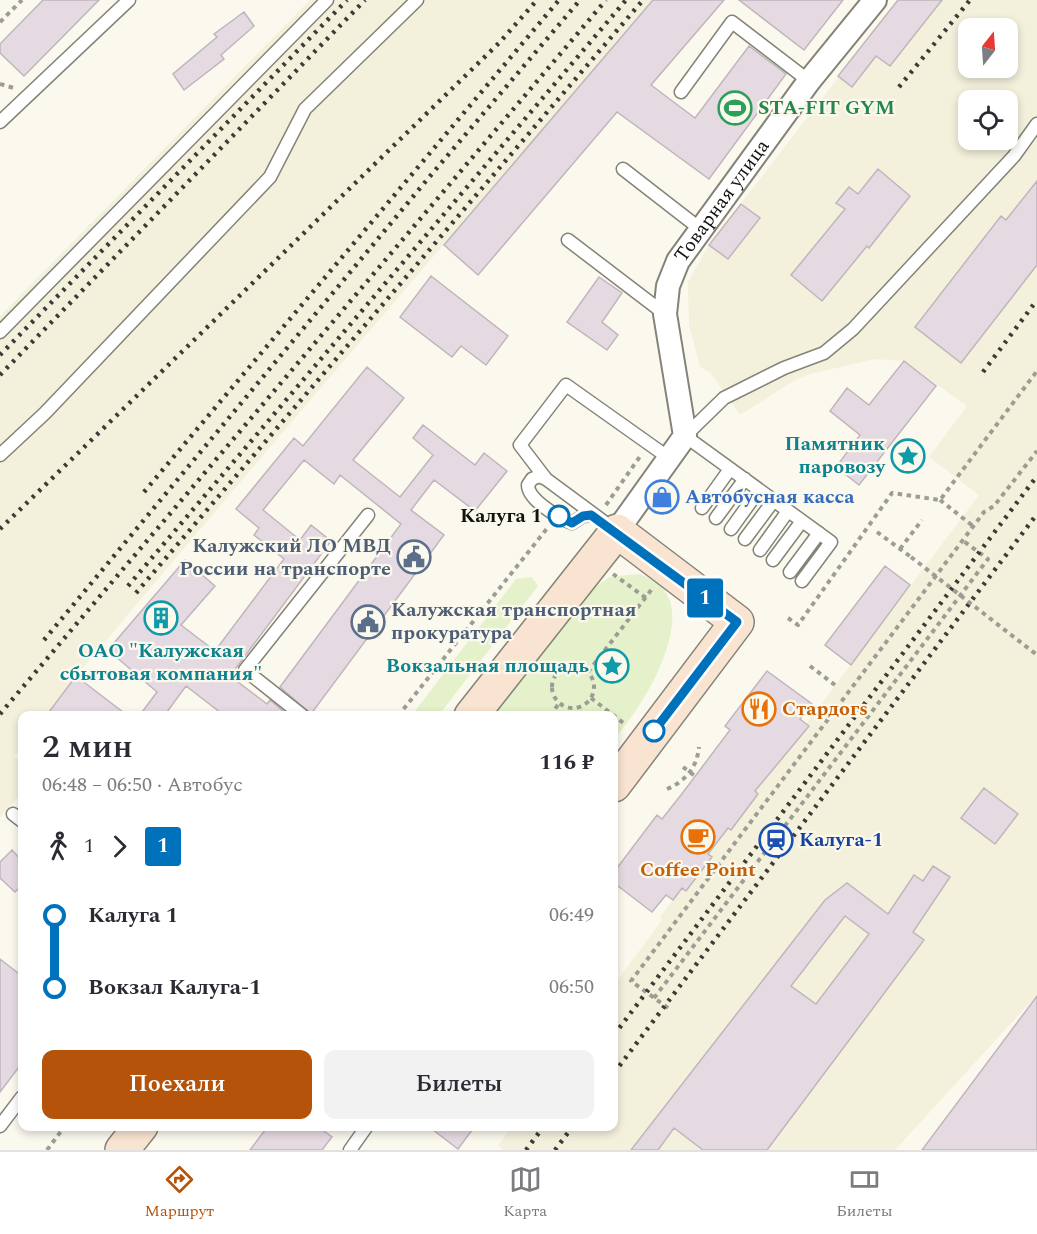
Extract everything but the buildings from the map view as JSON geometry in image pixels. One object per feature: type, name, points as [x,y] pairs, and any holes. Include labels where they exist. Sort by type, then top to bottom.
[{"type":"main road","points":[[474,711],[601,521],[737,622],[618,780]]},
{"type":"main road","points":[[122,1150],[137,1131]]},
{"type":"street","name":"Товарная улица","points":[[686,436],[665,314],[668,286],[672,274],[699,228],[809,81],[875,0]]},
{"type":"street","points":[[601,521],[669,458],[686,436]]},
{"type":"lane","points":[[0,122],[129,0]]},
{"type":"lane","points":[[0,332],[327,0]]},
{"type":"lane","points":[[0,455],[45,412],[270,177],[305,109],[417,0]]},
{"type":"lane","points":[[681,92],[732,22],[809,81]]},
{"type":"lane","points":[[802,581],[831,542],[686,436],[724,398],[784,368],[824,353],[853,329],[1014,156],[1037,124]]},
{"type":"lane","points":[[622,169],[699,228]]},
{"type":"lane","points":[[568,240],[665,314]]},
{"type":"lane","points":[[546,479],[520,445],[566,385],[669,458]]},
{"type":"lane","points":[[702,508],[730,469]]},
{"type":"lane","points":[[539,476],[546,479],[601,521],[583,516],[572,523],[531,495],[528,485],[532,479],[539,476]]},
{"type":"lane","points":[[716,518],[745,479]]},
{"type":"lane","points":[[731,529],[759,490]]},
{"type":"lane","points":[[745,539],[774,500]]},
{"type":"lane","points":[[760,550],[788,511]]},
{"type":"lane","points":[[297,711],[245,670],[368,514]]},
{"type":"lane","points":[[774,560],[802,521]]},
{"type":"lane","points":[[790,572],[819,533]]},
{"type":"lane","points":[[0,1126],[18,1102]]},
{"type":"lane","points":[[350,1150],[363,1131]]},
{"type":"path","points":[[0,22],[22,0]]},
{"type":"path","points":[[940,500],[1037,371]]},
{"type":"path","points":[[601,521],[649,444]]},
{"type":"path","points":[[668,1008],[631,981],[962,540],[984,512],[994,506],[1037,451]]},
{"type":"path","points":[[788,618],[798,625],[892,493],[940,500],[973,526]]},
{"type":"path","points":[[900,549],[922,520]]},
{"type":"path","points":[[402,711],[549,525]]},
{"type":"path","points":[[877,532],[1037,655]]},
{"type":"path","points":[[654,998],[988,559],[962,540]]},
{"type":"path","points":[[613,573],[646,598]]},
{"type":"path","points":[[588,672],[656,584]]},
{"type":"path","points":[[573,666],[588,672],[594,686],[591,698],[576,707],[560,702],[552,687],[559,672],[573,666]]},
{"type":"path","points":[[810,666],[835,685]]},
{"type":"path","points":[[591,698],[608,711]]},
{"type":"path","points":[[554,711],[560,702]]},
{"type":"path","points":[[618,719],[626,725]]},
{"type":"path","points":[[667,789],[681,783],[698,761],[699,747]]},
{"type":"path","points":[[683,767],[695,776]]},
{"type":"path","points":[[47,1150],[62,1131]]},
{"type":"shaded area","points":[[310,0],[653,0],[225,500],[49,711],[18,711],[18,752],[14,757],[18,760],[18,797],[0,817],[0,316]]},
{"type":"shaded area","points":[[898,0],[1037,0],[1037,995],[895,1150],[503,1150],[498,1145],[509,1131],[618,1131],[618,980],[662,920],[660,917],[682,888],[686,891],[711,857],[708,854],[728,828],[731,830],[758,794],[755,791],[808,726],[806,724],[979,495],[929,457],[967,406],[904,361],[875,359],[810,374],[795,380],[740,415],[710,372],[700,367],[689,325],[688,282],[709,245]]},
{"type":"green space","points":[[640,574],[661,587],[672,609],[672,628],[659,670],[625,726],[618,734],[618,711],[494,711],[587,593],[609,577]]},
{"type":"green space","points":[[532,577],[538,586],[442,711],[415,711],[516,579]]},
{"type":"railway","points":[[0,355],[347,0]]},
{"type":"railway","points":[[0,375],[365,0]]},
{"type":"railway","points":[[0,529],[499,43],[537,0]]},
{"type":"railway","points":[[144,492],[559,0]]},
{"type":"railway","points":[[44,640],[431,175],[580,0]]},
{"type":"railway","points":[[0,714],[606,0]]},
{"type":"railway","points":[[128,586],[626,0]]},
{"type":"railway","points":[[136,593],[643,0]]},
{"type":"railway","points":[[899,87],[970,0]]},
{"type":"railway","points":[[983,372],[1037,300]]},
{"type":"railway","points":[[618,1030],[1037,476]]},
{"type":"railway","points":[[618,1068],[1037,514]]},
{"type":"railway","points":[[526,1150],[540,1131]]},
{"type":"railway","points":[[555,1150],[569,1131]]},
{"type":"bus line","name":"1","points":[[559,516],[572,523],[583,516],[591,515],[616,531],[737,622],[654,731]]},
{"type":"place","name":"STA-FIT GYM","points":[[735,108]]},
{"type":"place","name":"Памятник паровозу","points":[[908,456]]},
{"type":"place","name":"Автобусная касса","points":[[662,497]]},
{"type":"place","name":"Калуга 1","points":[[559,516]]},
{"type":"place","name":"Калужский ЛО МВД России на транспорте","points":[[414,557]]},
{"type":"place","name":"ОАО \"Калужская сбытовая компания\"","points":[[161,618]]},
{"type":"place","name":"Калужская транспортная прокуратура","points":[[368,622]]},
{"type":"place","name":"Вокзальная площадь","points":[[612,666]]},
{"type":"place","name":"Стардогs","points":[[759,709]]},
{"type":"place","name":"Coffee Point","points":[[698,837]]},
{"type":"place","name":"Калуга-1","points":[[776,840]]}]
